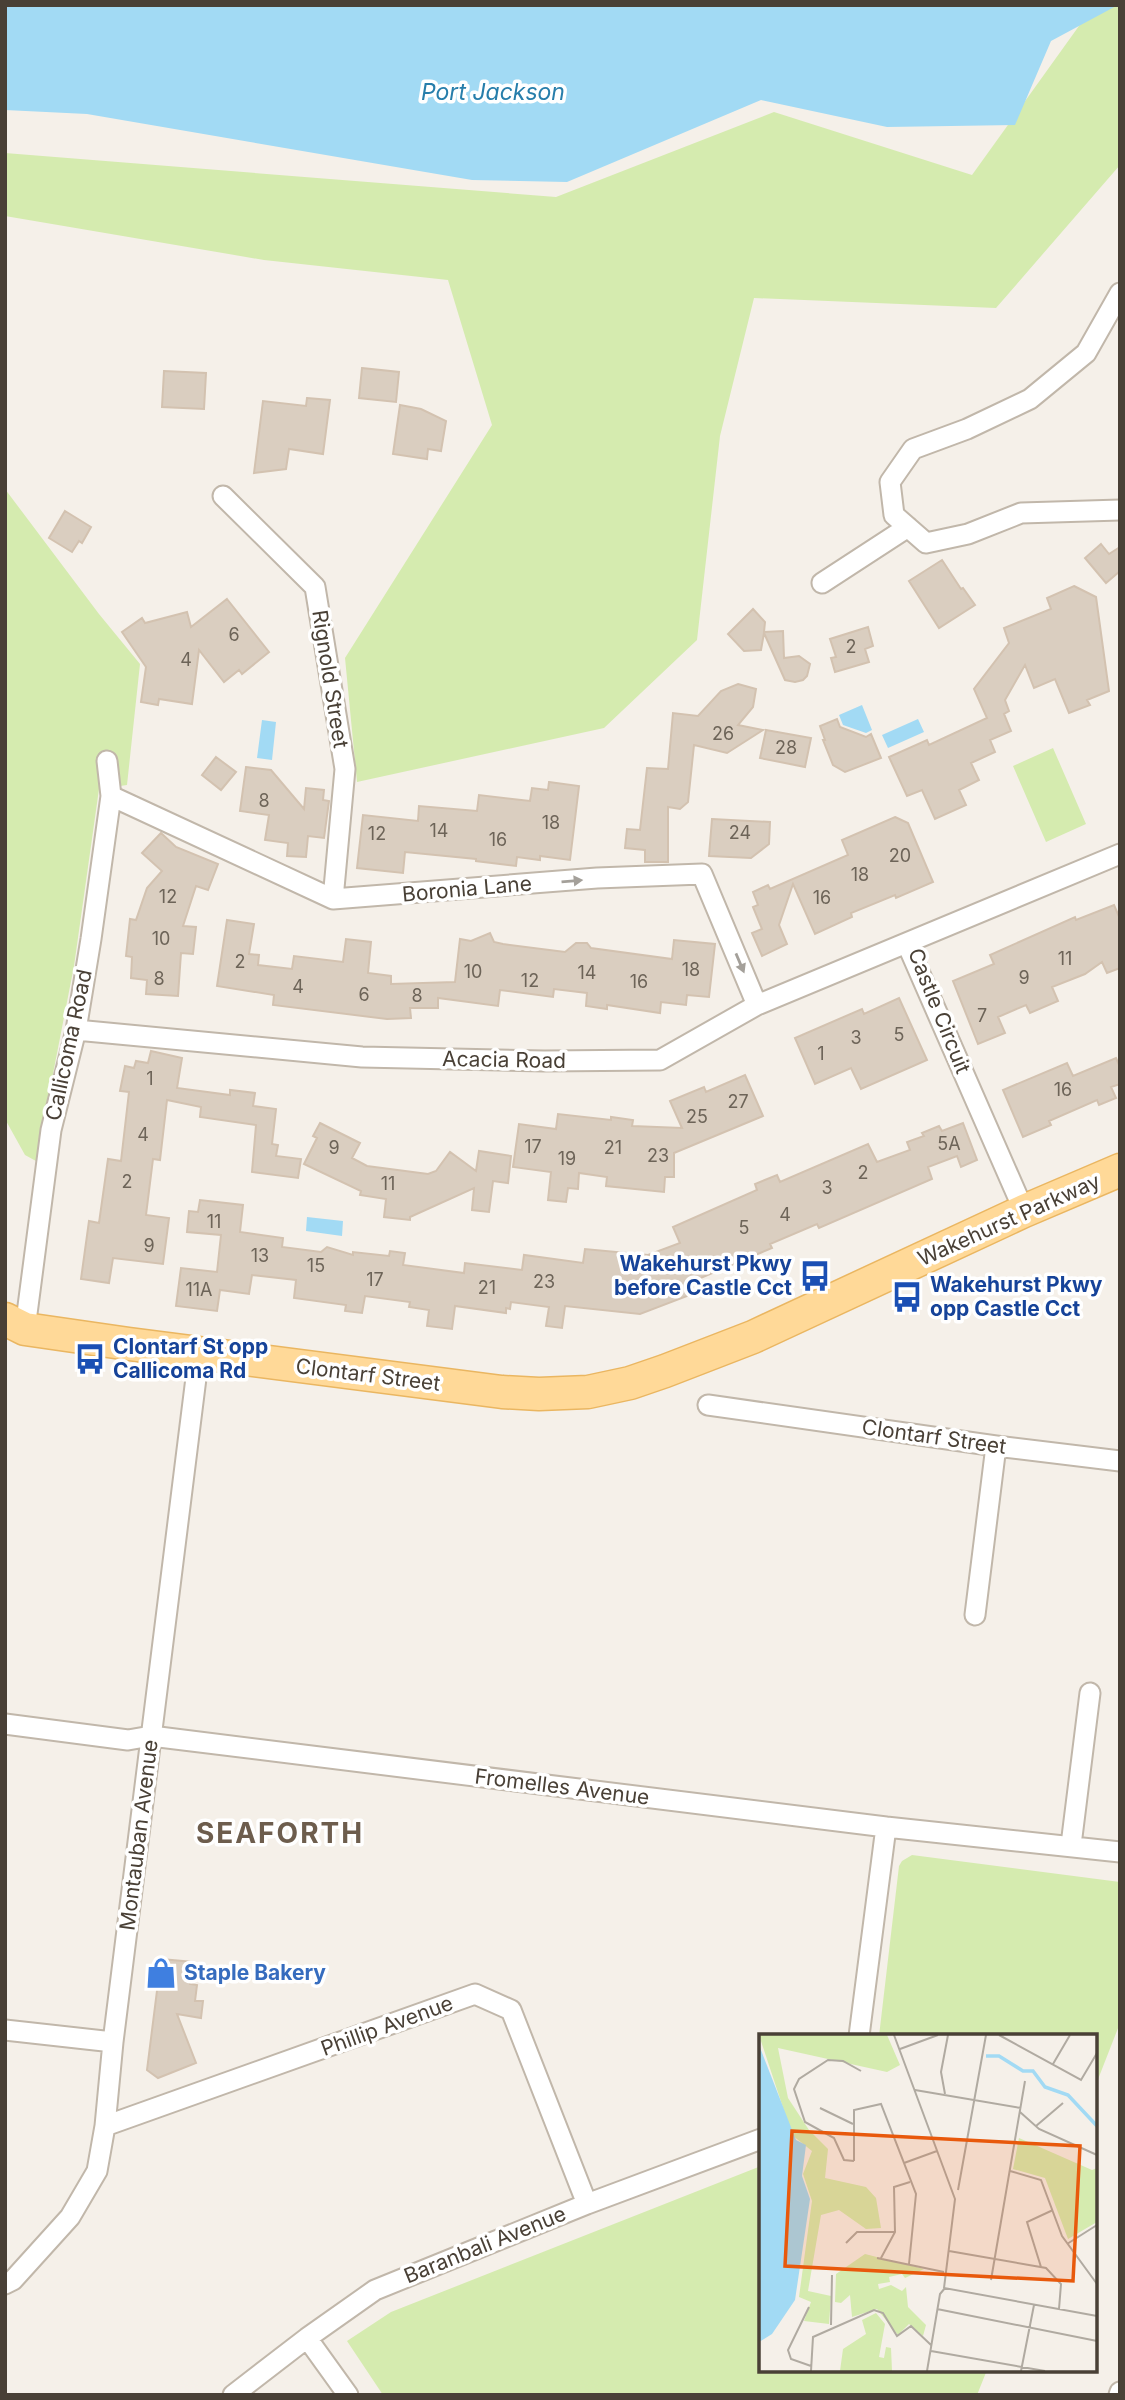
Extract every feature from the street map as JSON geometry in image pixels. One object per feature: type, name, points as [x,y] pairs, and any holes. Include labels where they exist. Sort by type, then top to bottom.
[{"type":"main road","name":"Wakehurst Parkway","points":[[502,1392],[587,1392],[666,1371],[753,1337],[1024,1211],[1120,1170]]},
{"type":"main road","name":"Clontarf Street","points":[[12,1327],[199,1354],[502,1392]]},
{"type":"street","points":[[1120,293],[1086,353],[1030,399],[967,429],[913,449],[890,482],[894,515],[926,543],[968,534],[1021,513],[1120,510]]},
{"type":"street","name":"Rignold Street","points":[[223,496],[315,587],[345,769],[333,899]]},
{"type":"street","points":[[822,583],[908,527]]},
{"type":"street","name":"Callicoma Road","points":[[12,1327],[51,1130],[76,1030],[111,796],[107,761]]},
{"type":"street","name":"Boronia Lane","points":[[111,796],[333,899],[597,878],[702,874],[757,1005]]},
{"type":"street","name":"Castle Circuit","points":[[1024,1211],[907,944],[1120,855]]},
{"type":"street","name":"Acacia Road","points":[[76,1030],[362,1057],[544,1061],[660,1060],[757,1005],[907,944]]},
{"type":"street","name":"Montauban Avenue","points":[[5,2284],[13,2280],[70,2217],[97,2171],[105,2126],[113,2042],[199,1354]]},
{"type":"street","name":"Clontarf Street","points":[[708,1405],[1120,1461]]},
{"type":"street","points":[[975,1615],[996,1446]]},
{"type":"street","points":[[1071,1845],[1090,1693]]},
{"type":"street","name":"Fromelles Avenue","points":[[5,1724],[128,1740],[151,1736],[886,1827],[1120,1852]]},
{"type":"street","points":[[859,2034],[886,1827]]},
{"type":"street","name":"Phillip Avenue","points":[[105,2126],[475,1994],[511,2010],[587,2204]]},
{"type":"street","points":[[5,2030],[113,2042]]},
{"type":"street","name":"Baranbali Avenue","points":[[233,2395],[307,2337],[375,2290],[587,2204],[759,2140]]},
{"type":"street","points":[[307,2337],[348,2395]]},
{"type":"green space","points":[[1094,5],[1120,5],[1120,165],[996,308],[754,298],[720,436],[697,640],[604,728],[357,782],[345,658],[492,425],[448,280],[264,260],[5,216],[5,153],[556,197],[774,112],[972,175]]},
{"type":"green space","points":[[5,489],[140,664],[127,785],[99,789],[74,966],[36,1161],[25,1155],[5,1119]]},
{"type":"green space","points":[[1053,748],[1086,824],[1046,842],[1013,766]]},
{"type":"green space","points":[[912,1855],[1120,1882],[1120,2023],[1097,2082],[1097,2034],[879,2034],[899,1866]]},
{"type":"green space","points":[[759,2167],[759,2372],[986,2372],[977,2395],[383,2395],[347,2341],[391,2312]]},
{"type":"water","name":"Port Jackson","points":[[5,5],[1118,5],[1051,41],[1015,125],[887,127],[761,100],[567,182],[472,180],[87,114],[5,110]]},
{"type":"water","points":[[862,705],[872,730],[866,733],[843,725],[839,715]]},
{"type":"water","points":[[918,719],[924,732],[888,748],[882,735]]},
{"type":"water","points":[[262,720],[276,722],[272,760],[257,758]]},
{"type":"water","points":[[307,1217],[343,1221],[342,1236],[306,1231]]},
{"type":"building","points":[[362,368],[399,372],[396,402],[359,398]]},
{"type":"building","points":[[164,371],[206,373],[204,409],[162,407]]},
{"type":"building","points":[[307,398],[330,400],[323,454],[289,449],[286,469],[254,473],[263,401],[306,406]]},
{"type":"building","points":[[400,405],[421,409],[446,421],[441,451],[428,449],[427,459],[393,454]]},
{"type":"building","points":[[65,511],[91,527],[82,543],[79,541],[72,552],[49,538]]},
{"type":"building","points":[[1101,544],[1109,554],[1120,547],[1120,571],[1106,583],[1085,558]]},
{"type":"building","points":[[942,560],[975,605],[939,628],[909,581]]},
{"type":"building","points":[[1074,586],[1096,597],[1109,691],[1087,700],[1090,705],[1069,713],[1055,679],[1034,688],[1025,665],[1005,700],[1009,711],[1004,714],[1011,731],[990,740],[995,752],[971,763],[979,780],[959,790],[966,805],[935,819],[922,790],[907,796],[889,757],[927,740],[929,745],[987,718],[974,689],[1009,643],[1004,628],[1051,609],[1047,598]]},
{"type":"building","points":[[227,599],[269,652],[242,674],[239,670],[224,682],[199,650],[192,704],[159,699],[158,705],[141,702],[146,667],[122,632],[142,618],[145,623],[187,612],[191,627]]},
{"type":"building","points":[[753,609],[765,622],[764,632],[783,631],[784,658],[799,656],[810,664],[803,680],[785,680],[764,633],[761,650],[744,651],[728,634]]},
{"type":"building","points":[[868,627],[873,646],[865,649],[869,662],[835,672],[831,658],[836,657],[830,639]]},
{"type":"building","points":[[738,684],[756,689],[753,707],[738,725],[763,730],[727,753],[694,745],[688,802],[680,809],[668,807],[668,862],[645,862],[645,850],[625,848],[627,829],[640,830],[647,768],[668,769],[673,713],[698,716],[721,691]]},
{"type":"building","points":[[837,719],[840,727],[866,737],[871,734],[881,758],[845,772],[833,765],[820,726]]},
{"type":"building","points":[[766,730],[811,738],[805,767],[760,758]]},
{"type":"building","points":[[216,757],[236,772],[221,790],[202,775]]},
{"type":"building","points":[[246,767],[271,770],[304,809],[306,788],[324,790],[323,800],[329,801],[324,838],[308,836],[306,857],[287,856],[288,843],[265,840],[269,815],[240,811]]},
{"type":"building","points":[[549,782],[579,786],[570,860],[540,856],[540,860],[517,857],[516,866],[405,852],[403,873],[357,868],[363,815],[418,821],[419,806],[477,811],[479,795],[530,801],[532,788],[548,790]]},
{"type":"building","points":[[895,817],[908,823],[933,882],[851,913],[852,917],[815,934],[793,884],[779,925],[787,944],[762,956],[752,933],[762,929],[753,907],[758,905],[753,892],[768,885],[770,889],[848,855],[842,840]]},
{"type":"building","points":[[712,819],[770,822],[769,844],[751,858],[709,856]]},
{"type":"building","points":[[161,833],[176,847],[218,864],[208,890],[196,886],[183,926],[196,927],[193,954],[181,953],[178,996],[146,994],[147,980],[131,978],[132,957],[126,956],[130,919],[136,920],[147,888],[162,871],[142,853]]},
{"type":"building","points":[[1114,905],[1120,919],[1120,968],[1107,973],[1102,962],[1085,974],[1052,987],[1058,1001],[1030,1013],[1026,1005],[998,1017],[1005,1033],[978,1044],[953,981],[994,964],[990,955],[1075,917],[1076,920]]},
{"type":"building","points":[[227,920],[254,924],[249,954],[259,955],[258,965],[292,969],[294,956],[343,962],[346,939],[371,942],[368,973],[391,976],[391,984],[455,982],[460,939],[471,941],[490,933],[494,942],[503,944],[565,952],[576,943],[587,943],[591,948],[672,959],[674,940],[715,944],[709,997],[687,995],[686,1005],[661,1002],[660,1013],[607,1005],[607,1009],[586,1006],[587,993],[554,989],[553,997],[500,990],[498,1006],[438,998],[438,1008],[410,1008],[411,1018],[387,1019],[273,1005],[274,995],[217,986]]},
{"type":"building","points":[[899,998],[927,1060],[861,1089],[851,1068],[815,1084],[795,1038],[862,1009],[864,1014]]},
{"type":"building","points":[[151,1051],[182,1058],[177,1088],[230,1095],[230,1090],[255,1093],[253,1106],[276,1109],[272,1144],[278,1145],[276,1156],[301,1159],[298,1178],[252,1172],[256,1125],[200,1117],[201,1107],[167,1100],[160,1160],[153,1159],[146,1215],[169,1218],[163,1264],[113,1258],[109,1283],[81,1279],[89,1221],[99,1223],[108,1159],[121,1161],[129,1092],[120,1091],[125,1066],[134,1068],[136,1061],[148,1063]]},
{"type":"building","points":[[1116,1058],[1120,1067],[1120,1084],[1111,1087],[1116,1098],[1099,1105],[1097,1100],[1049,1121],[1051,1125],[1023,1137],[1003,1090],[1067,1063],[1073,1076]]},
{"type":"building","points":[[745,1075],[763,1116],[674,1153],[674,1177],[665,1177],[664,1192],[606,1186],[607,1177],[579,1173],[578,1189],[568,1188],[566,1202],[548,1200],[551,1172],[513,1167],[519,1124],[556,1129],[558,1114],[633,1120],[632,1126],[682,1128],[670,1101],[704,1087],[706,1092]]},
{"type":"building","points":[[320,1123],[360,1143],[352,1158],[367,1166],[428,1174],[436,1171],[450,1152],[476,1171],[479,1151],[511,1156],[508,1183],[493,1181],[489,1212],[472,1210],[474,1188],[410,1217],[410,1220],[384,1217],[386,1199],[360,1195],[361,1191],[304,1164],[317,1138],[313,1136]]},
{"type":"building","points":[[963,1123],[977,1160],[961,1167],[957,1156],[928,1167],[932,1179],[819,1228],[817,1224],[770,1244],[772,1248],[691,1282],[695,1293],[640,1314],[565,1306],[562,1328],[546,1326],[549,1307],[511,1302],[506,1313],[455,1306],[452,1329],[427,1326],[429,1310],[409,1307],[410,1302],[365,1296],[362,1313],[345,1311],[346,1305],[294,1298],[296,1280],[252,1275],[249,1294],[220,1290],[217,1311],[176,1306],[181,1268],[217,1272],[221,1235],[187,1232],[189,1211],[198,1212],[200,1200],[243,1205],[240,1232],[283,1238],[282,1247],[321,1252],[327,1247],[353,1255],[353,1252],[389,1256],[390,1251],[405,1253],[403,1265],[464,1273],[465,1263],[522,1270],[524,1255],[583,1263],[585,1249],[648,1255],[680,1243],[673,1227],[757,1190],[755,1184],[777,1175],[780,1182],[868,1144],[877,1162],[910,1150],[907,1142],[924,1136],[922,1133],[939,1126],[942,1131]]},
{"type":"building","points":[[161,1959],[193,1962],[190,1984],[197,1985],[195,2001],[203,2001],[201,2018],[177,2014],[196,2063],[158,2078],[147,2070]]},
{"type":"place","name":"Wakehurst Pkwy before Castle Cct","points":[[815,1276]]},
{"type":"place","name":"Wakehurst Pkwy opp Castle Cct","points":[[907,1297]]},
{"type":"place","name":"Clontarf St opp Callicoma Rd","points":[[90,1359]]},
{"type":"place","name":"Staple Bakery","points":[[161,1973]]},
{"type":"district","name":"SEAFORTH","points":[[280,1833]]}]
